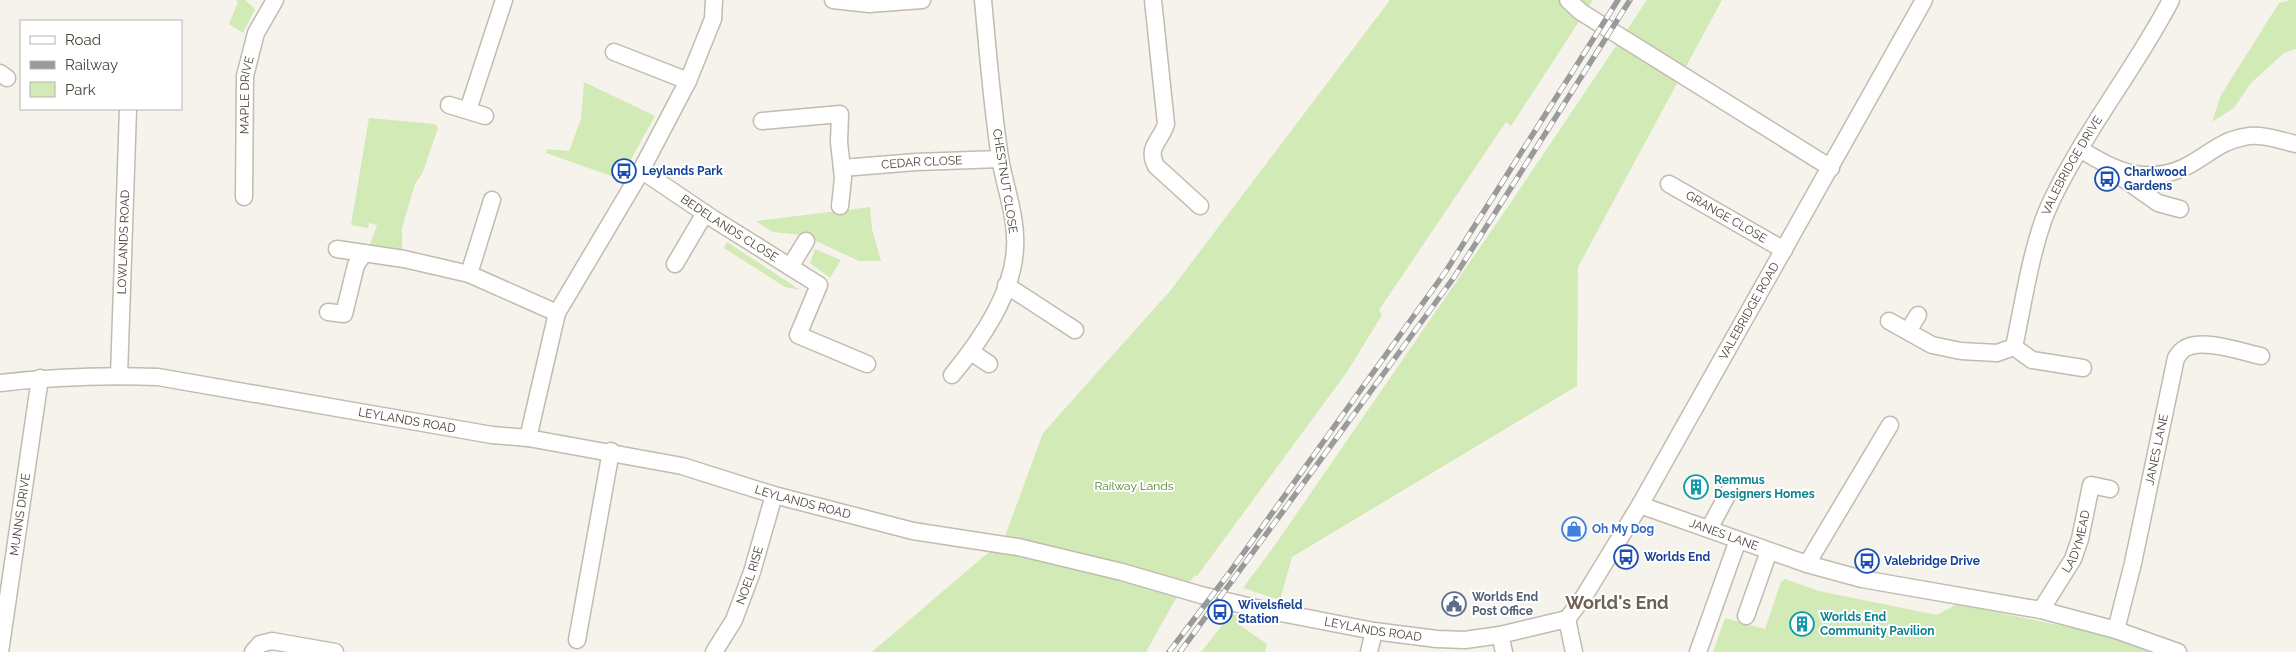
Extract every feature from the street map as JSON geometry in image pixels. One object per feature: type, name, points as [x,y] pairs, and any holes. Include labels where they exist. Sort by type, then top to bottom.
[{"type":"street","name":"MAPLE DRIVE","points":[[244,196],[245,76],[256,32],[275,0]]},
{"type":"street","points":[[468,110],[504,0]]},
{"type":"street","points":[[528,438],[557,313],[642,170],[688,82],[713,18],[714,0]]},
{"type":"street","points":[[832,0],[870,4],[922,0]]},
{"type":"street","name":"CHESTNUT CLOSE","points":[[952,375],[971,352],[1003,296],[1015,248],[1013,216],[1000,159],[983,0]]},
{"type":"street","points":[[1153,0],[1166,124],[1151,154],[1152,160],[1156,166],[1200,206]]},
{"type":"street","points":[[1568,0],[1581,12],[1831,168]]},
{"type":"street","name":"VALEBRIDGE ROAD","points":[[1567,619],[1583,598],[1640,504],[1924,0]]},
{"type":"street","name":"VALEBRIDGE DRIVE","points":[[2014,347],[2031,263],[2043,220],[2062,178],[2100,113],[2158,24],[2171,0]]},
{"type":"street","points":[[614,52],[688,82]]},
{"type":"street","points":[[448,104],[485,116]]},
{"type":"street","name":"LOWLANDS ROAD","points":[[119,376],[128,110]]},
{"type":"street","points":[[762,121],[840,114],[840,142],[844,178],[840,206]]},
{"type":"street","points":[[2107,166],[2132,175],[2154,175],[2183,168],[2221,144],[2244,136],[2265,136],[2296,144]]},
{"type":"street","points":[[2080,149],[2158,203],[2180,209]]},
{"type":"street","name":"CEDAR CLOSE","points":[[842,168],[916,162],[1000,159]]},
{"type":"street","name":"BEDELANDS CLOSE","points":[[642,170],[705,213],[818,285],[798,335],[867,364]]},
{"type":"street","name":"GRANGE CLOSE","points":[[1669,184],[1784,250]]},
{"type":"street","points":[[469,274],[492,200]]},
{"type":"street","points":[[675,264],[705,213]]},
{"type":"street","points":[[790,267],[806,241]]},
{"type":"street","points":[[337,249],[404,259],[469,274],[557,313]]},
{"type":"street","points":[[328,312],[344,314],[356,265],[368,254]]},
{"type":"street","points":[[1006,285],[1075,330]]},
{"type":"street","points":[[1908,331],[1918,315]]},
{"type":"street","points":[[1890,321],[1932,345],[1962,351],[1997,353],[2014,347],[2032,360],[2083,368]]},
{"type":"street","name":"JANES LANE","points":[[2116,630],[2133,563],[2176,358],[2182,349],[2206,344],[2261,356]]},
{"type":"street","points":[[971,352],[989,364]]},
{"type":"street","name":"LEYLANDS ROAD","points":[[0,383],[40,378],[158,377],[492,435],[528,438],[611,451],[682,466],[774,494],[913,531],[1018,548],[1114,570],[1201,595],[1256,608],[1374,632],[1465,640],[1500,635],[1567,619]]},
{"type":"street","name":"MUNNS DRIVE","points":[[0,652],[40,378]]},
{"type":"street","points":[[1807,564],[1890,425]]},
{"type":"street","points":[[577,640],[611,451]]},
{"type":"street","name":"LADYMEAD","points":[[2041,610],[2073,559],[2080,539],[2091,485],[2110,489]]},
{"type":"street","points":[[1710,530],[1730,490]]},
{"type":"street","name":"NOEL RISE","points":[[714,652],[734,620],[752,572],[774,494]]},
{"type":"street","name":"JANES LANE","points":[[1640,504],[1807,564],[1862,579],[2041,610],[2116,630],[2178,652]]},
{"type":"street","points":[[1698,652],[1738,540]]},
{"type":"street","points":[[1746,616],[1769,551]]},
{"type":"street","points":[[1567,619],[1574,652]]},
{"type":"street","points":[[1369,652],[1374,632]]},
{"type":"street","points":[[1500,635],[1504,652]]},
{"type":"street","points":[[253,652],[260,644],[272,641],[299,649],[336,652]]},
{"type":"green space","points":[[236,0],[245,0],[255,9],[243,33],[229,24],[238,2]]},
{"type":"green space","name":"Railway Lands","points":[[1390,0],[1593,0],[1511,126],[1506,122],[1379,310],[1382,315],[1347,372],[1197,576],[1195,575],[1175,600],[1146,652],[872,652],[1004,539],[1043,433],[1170,291]]},
{"type":"green space","points":[[1647,0],[1722,0],[1578,267],[1577,386],[1292,557],[1280,600],[1243,588],[1275,545],[1505,211]]},
{"type":"green space","points":[[2296,0],[2296,49],[2284,53],[2251,83],[2234,108],[2212,122],[2221,95],[2279,3]]},
{"type":"green space","points":[[584,82],[655,116],[620,179],[546,153],[547,149],[569,151],[581,119]]},
{"type":"green space","points":[[369,118],[435,124],[438,128],[423,172],[415,184],[402,228],[402,253],[369,247],[377,225],[369,223],[368,228],[351,225]]},
{"type":"green space","points":[[870,207],[872,229],[881,261],[859,261],[803,235],[773,232],[756,221]]},
{"type":"green space","points":[[727,242],[800,290],[785,287],[724,248]]},
{"type":"green space","points":[[815,249],[841,260],[830,278],[810,263]]},
{"type":"green space","points":[[1785,579],[1819,591],[1937,615],[1957,604],[2116,637],[2154,652],[1713,652],[1725,618],[1765,629],[1781,582]]},
{"type":"green space","points":[[1231,614],[1240,616],[1238,624],[1267,644],[1265,652],[1201,652]]},
{"type":"railway","points":[[1169,652],[1227,576],[1446,271],[1618,0]]},
{"type":"railway","points":[[1180,652],[1455,276],[1630,0]]},
{"type":"place","name":"Leylands Park","points":[[624,171]]},
{"type":"place","name":"Charlwood Gardens","points":[[2107,179]]},
{"type":"place","name":"Remmus Designers Homes","points":[[1696,487]]},
{"type":"place","name":"Oh My Dog","points":[[1574,529]]},
{"type":"place","name":"Worlds End","points":[[1626,557]]},
{"type":"place","name":"Valebridge Drive","points":[[1867,561]]},
{"type":"place","name":"Worlds End Post Office","points":[[1454,604]]},
{"type":"place","name":"Wivelsfield Station","points":[[1220,612]]},
{"type":"place","name":"Worlds End Community Pavilion","points":[[1802,624]]},
{"type":"district","name":"World's End","points":[[1617,603]]}]
